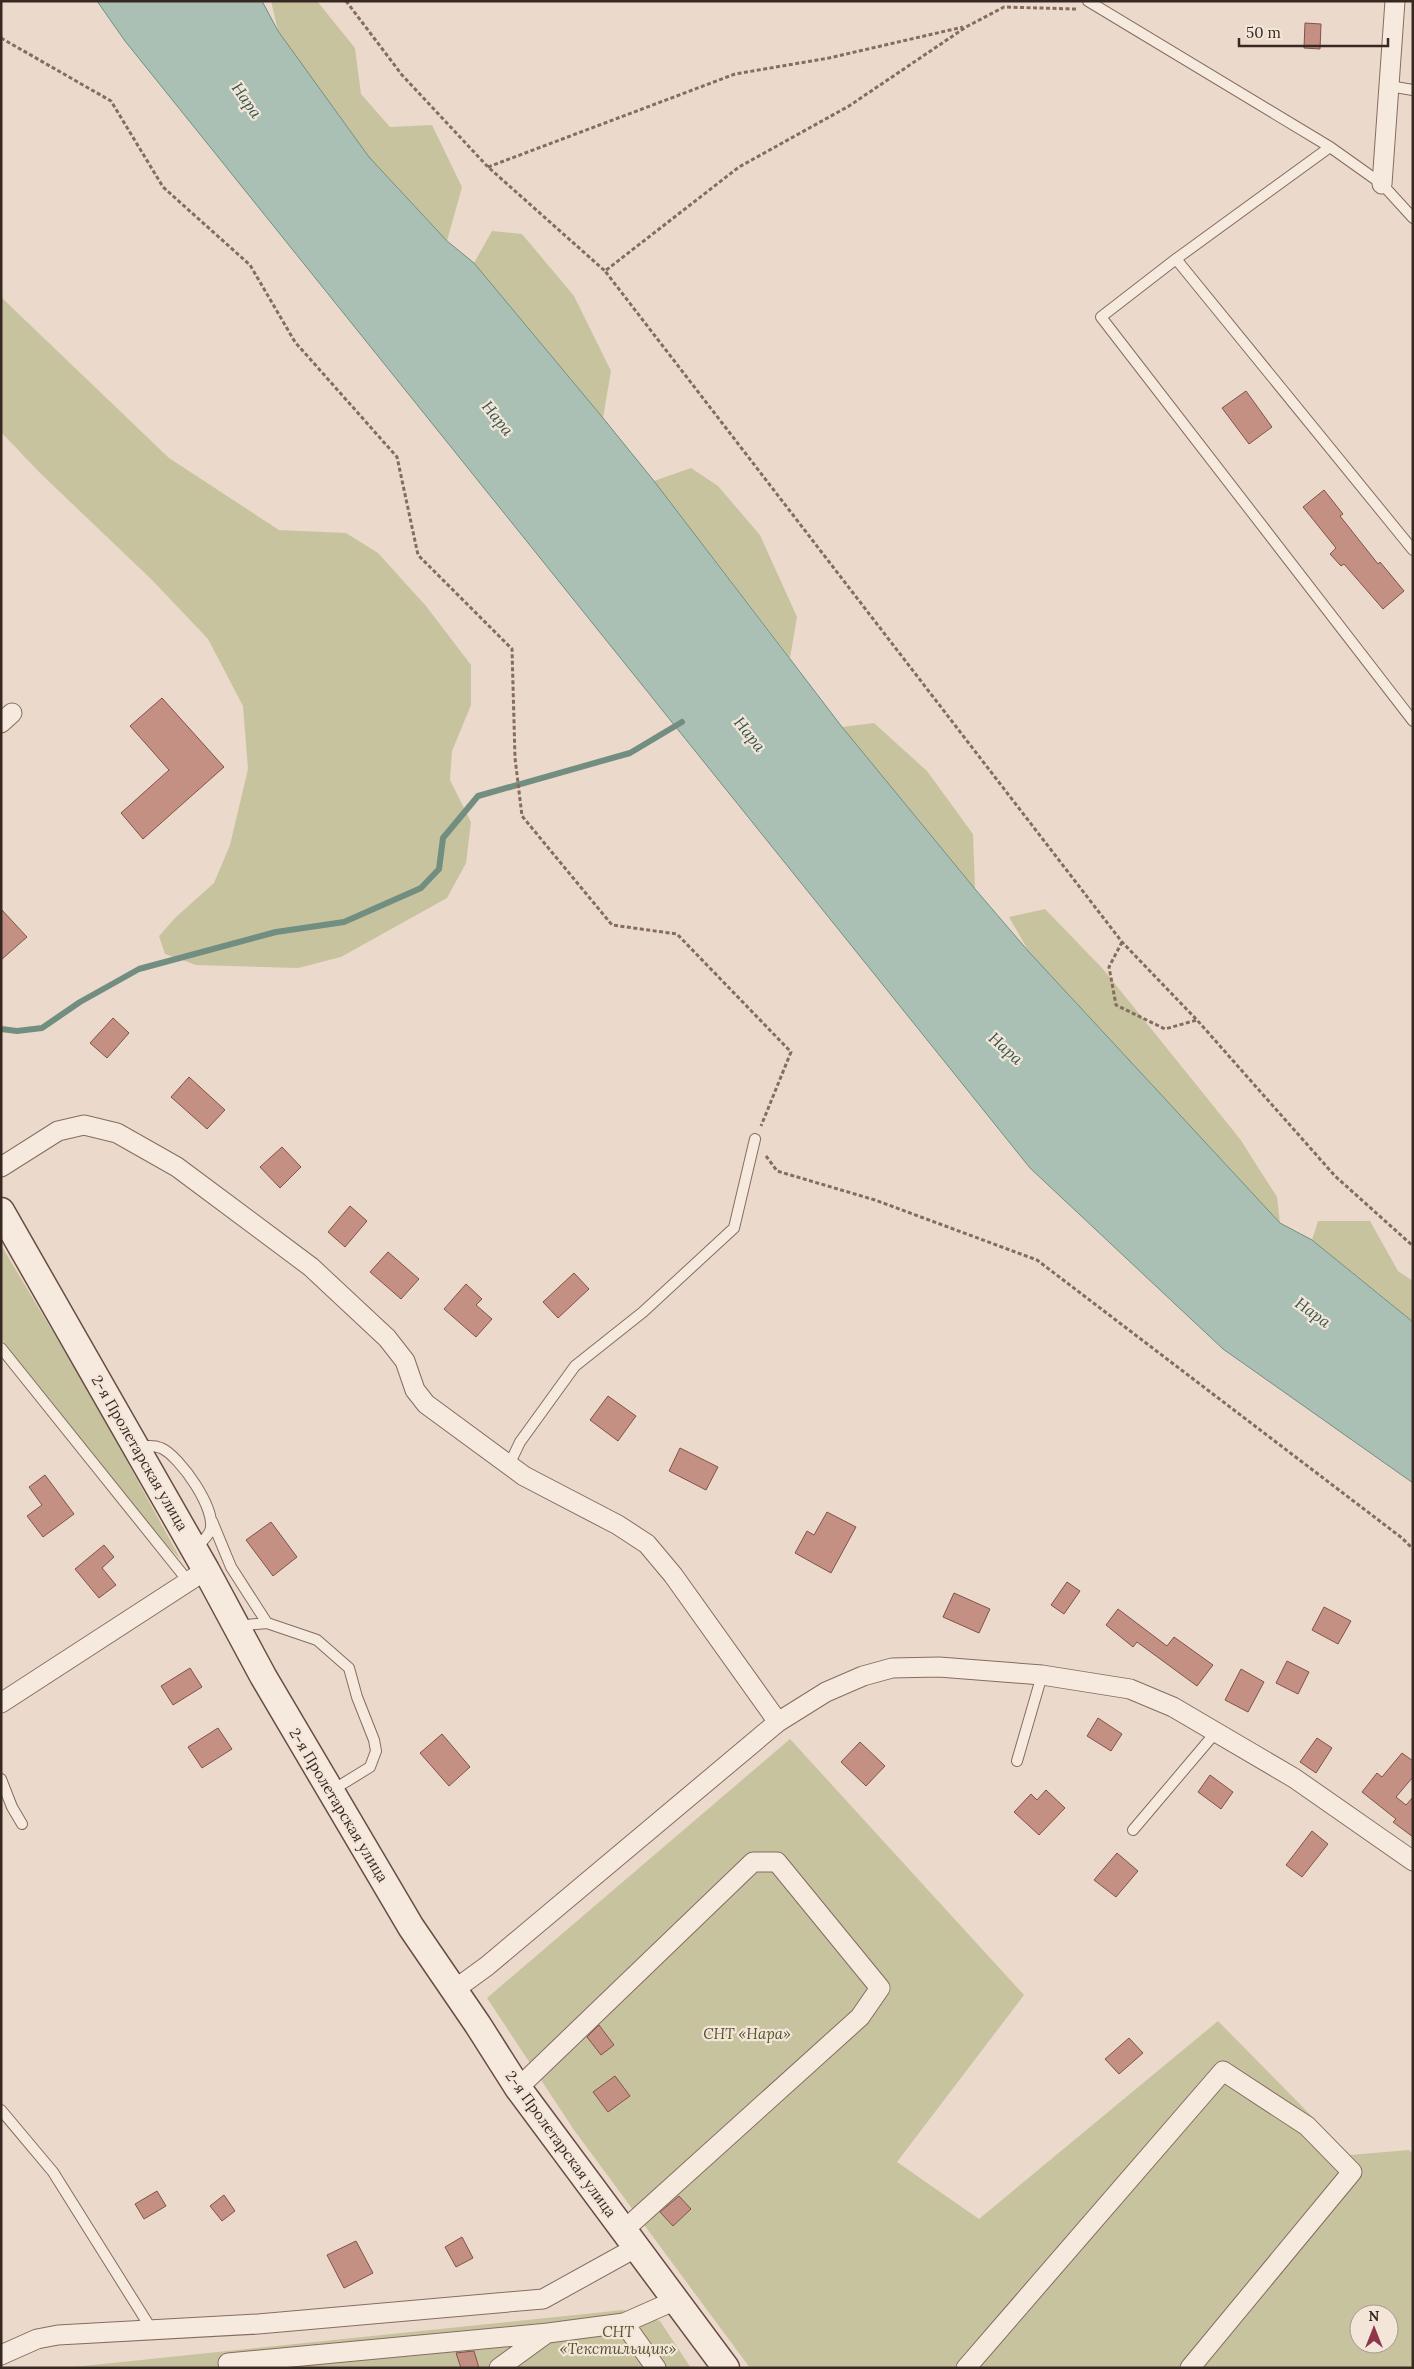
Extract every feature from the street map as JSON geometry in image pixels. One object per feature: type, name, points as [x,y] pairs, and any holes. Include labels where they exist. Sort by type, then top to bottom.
[{"type":"main road","name":"2-я Пролетарская улица","points":[[1,1211],[137,1447],[196,1567],[236,1626],[330,1792],[411,1927],[518,2088],[726,2368]]},
{"type":"street","points":[[1382,184],[1395,1]]},
{"type":"street","points":[[1,1167],[58,1131],[84,1125],[117,1133],[177,1167],[311,1268],[387,1338],[405,1361],[415,1390],[426,1404],[524,1476],[618,1524],[647,1544],[673,1575],[778,1722]]},
{"type":"street","points":[[1,1703],[196,1567]]},
{"type":"street","points":[[454,1990],[495,1959],[778,1722],[826,1692],[863,1676],[892,1668],[939,1667],[1042,1675],[1130,1690],[1173,1707],[1294,1778],[1413,1861]]},
{"type":"street","points":[[1,2355],[37,2338],[58,2334],[258,2324],[543,2299],[630,2239],[860,2017],[880,1988],[777,1862],[753,1862],[518,2088]]},
{"type":"street","points":[[966,2368],[1224,2070],[1307,2126],[1352,2172],[1190,2368]]},
{"type":"street","points":[[228,2363],[624,2323],[676,2300]]},
{"type":"street","points":[[624,2323],[656,2368]]},
{"type":"street","points":[[499,2368],[548,2332]]},
{"type":"lane","points":[[1088,1],[1102,12],[1330,146],[1382,184],[1413,218]]},
{"type":"lane","points":[[1389,86],[1413,90]]},
{"type":"lane","points":[[1330,146],[1176,259],[1101,317],[1413,721]]},
{"type":"lane","points":[[1176,259],[1413,550]]},
{"type":"lane","points":[[509,1465],[520,1442],[575,1366],[643,1312],[734,1228],[755,1140]]},
{"type":"lane","points":[[1,1348],[196,1567],[210,1532],[211,1519]]},
{"type":"lane","points":[[137,1447],[152,1446],[162,1449],[183,1466],[202,1498],[231,1567],[267,1623]]},
{"type":"lane","points":[[236,1626],[267,1623],[317,1640],[350,1668],[357,1697],[374,1740],[376,1751],[370,1767],[330,1792]]},
{"type":"lane","points":[[1017,1761],[1042,1675]]},
{"type":"lane","points":[[1133,1830],[1216,1732]]},
{"type":"lane","points":[[1,1780],[12,1807],[22,1824]]},
{"type":"lane","points":[[1,2110],[53,2172],[152,2330]]},
{"type":"path","points":[[346,1],[402,75],[488,167],[605,271],[1122,942],[1197,1020],[1335,1176],[1413,1246]]},
{"type":"path","points":[[605,271],[739,167],[849,106],[966,27],[1004,6],[1049,6],[1102,12]]},
{"type":"path","points":[[488,167],[735,74],[829,58],[966,27]]},
{"type":"path","points":[[1,38],[111,101],[163,187],[250,265],[295,342],[397,457],[418,555],[512,649],[516,758],[522,816],[612,925],[677,934],[791,1052],[755,1140],[777,1171],[876,1200],[1037,1260],[1298,1457],[1402,1538],[1413,1549]]},
{"type":"path","points":[[1122,942],[1109,967],[1116,1005],[1165,1029],[1197,1020]]},
{"type":"green space","points":[[271,1],[317,1],[355,48],[361,94],[390,127],[432,125],[462,187],[447,241],[369,157],[278,31]]},
{"type":"green space","points":[[492,231],[522,234],[574,296],[611,371],[603,418],[474,263]]},
{"type":"green space","points":[[1,297],[169,458],[279,530],[346,533],[378,553],[426,606],[471,665],[471,705],[452,751],[450,780],[471,822],[466,863],[447,898],[341,957],[298,968],[196,965],[165,954],[159,936],[176,917],[214,883],[230,845],[248,769],[243,706],[208,639],[152,580],[40,473],[1,432]]},
{"type":"green space","points":[[691,468],[718,486],[760,535],[797,617],[790,658],[654,481]]},
{"type":"green space","points":[[874,723],[927,771],[973,834],[975,889],[842,727]]},
{"type":"green space","points":[[1045,909],[1103,969],[1240,1139],[1277,1197],[1280,1223],[1029,952],[1009,917]]},
{"type":"green space","points":[[1318,1221],[1370,1221],[1398,1271],[1413,1281],[1413,1322],[1312,1240]]},
{"type":"green space","points":[[1,1245],[93,1399],[181,1560],[115,1491],[1,1338]]},
{"type":"green space","name":"СНТ «Нара»","points":[[790,1739],[1024,1995],[897,2162],[979,2219],[1218,2021],[1350,2155],[1409,2150],[1413,2154],[1413,2368],[750,2368],[574,2130],[487,1998]]},
{"type":"green space","name":"СНТ «Текстильщик»","points":[[623,2310],[660,2321],[691,2368],[64,2368]]},
{"type":"water","name":"Нара","points":[[97,1],[262,1],[278,31],[369,157],[447,241],[474,263],[603,418],[654,481],[842,727],[1029,952],[1280,1223],[1312,1240],[1413,1322],[1413,1483],[1223,1349],[1030,1168],[125,41]]},
{"type":"building","points":[[1305,23],[1321,24],[1320,49],[1304,48]]},
{"type":"building","points":[[1246,391],[1272,427],[1249,444],[1222,408]]},
{"type":"building","points":[[1324,490],[1343,514],[1340,516],[1378,564],[1380,562],[1404,591],[1383,609],[1344,564],[1341,566],[1330,554],[1336,548],[1303,507]]},
{"type":"building","points":[[162,698],[224,767],[143,839],[121,813],[169,770],[130,726]]},
{"type":"building","points":[[1,909],[27,937],[1,960]]},
{"type":"building","points":[[113,1018],[129,1033],[107,1058],[90,1043]]},
{"type":"building","points":[[189,1077],[225,1110],[207,1129],[171,1097]]},
{"type":"building","points":[[282,1147],[301,1167],[280,1188],[260,1167]]},
{"type":"building","points":[[350,1206],[367,1221],[345,1247],[328,1232]]},
{"type":"building","points":[[388,1252],[419,1279],[401,1299],[370,1272]]},
{"type":"building","points":[[574,1273],[589,1289],[558,1318],[543,1302]]},
{"type":"building","points":[[466,1284],[482,1299],[476,1305],[492,1319],[476,1337],[444,1309]]},
{"type":"building","points":[[608,1396],[636,1416],[618,1441],[590,1420]]},
{"type":"building","points":[[680,1448],[718,1467],[706,1490],[669,1471]]},
{"type":"building","points":[[45,1475],[74,1514],[43,1537],[27,1516],[42,1505],[29,1487]]},
{"type":"building","points":[[827,1512],[856,1527],[831,1573],[795,1553],[807,1531],[814,1535]]},
{"type":"building","points":[[271,1522],[297,1557],[273,1576],[246,1540]]},
{"type":"building","points":[[104,1545],[114,1557],[102,1568],[116,1585],[99,1598],[75,1569]]},
{"type":"building","points":[[1067,1582],[1080,1591],[1064,1614],[1051,1605]]},
{"type":"building","points":[[954,1593],[990,1609],[979,1633],[943,1617]]},
{"type":"building","points":[[1324,1607],[1351,1621],[1338,1644],[1312,1630]]},
{"type":"building","points":[[1118,1609],[1167,1646],[1174,1637],[1213,1665],[1197,1686],[1137,1642],[1133,1647],[1106,1625]]},
{"type":"building","points":[[1287,1661],[1309,1672],[1298,1694],[1276,1683]]},
{"type":"building","points":[[190,1668],[202,1687],[173,1705],[161,1686]]},
{"type":"building","points":[[1241,1669],[1264,1682],[1248,1712],[1225,1700]]},
{"type":"building","points":[[1098,1718],[1122,1734],[1111,1751],[1087,1736]]},
{"type":"building","points":[[218,1728],[232,1749],[202,1768],[188,1747]]},
{"type":"building","points":[[442,1734],[470,1767],[449,1786],[420,1753]]},
{"type":"building","points":[[1317,1738],[1332,1748],[1316,1773],[1300,1762]]},
{"type":"building","points":[[860,1742],[885,1766],[866,1786],[841,1762]]},
{"type":"building","points":[[1402,1753],[1413,1761],[1413,1777],[1396,1797],[1406,1805],[1413,1797],[1413,1837],[1393,1822],[1396,1819],[1362,1792],[1377,1773],[1382,1777]]},
{"type":"building","points":[[1210,1775],[1233,1792],[1221,1809],[1198,1792]]},
{"type":"building","points":[[1046,1790],[1065,1808],[1039,1835],[1014,1812],[1031,1794],[1037,1800]]},
{"type":"building","points":[[1312,1831],[1328,1844],[1302,1877],[1286,1865]]},
{"type":"building","points":[[1117,1853],[1138,1871],[1116,1897],[1094,1880]]},
{"type":"building","points":[[599,2025],[614,2045],[601,2055],[587,2037]]},
{"type":"building","points":[[1129,2038],[1143,2053],[1119,2074],[1105,2059]]},
{"type":"building","points":[[615,2076],[630,2096],[608,2112],[593,2092]]},
{"type":"building","points":[[157,2191],[166,2206],[144,2219],[135,2204]]},
{"type":"building","points":[[224,2195],[235,2211],[222,2221],[210,2206]]},
{"type":"building","points":[[679,2196],[691,2209],[673,2226],[660,2212]]},
{"type":"building","points":[[462,2237],[473,2258],[456,2267],[445,2247]]},
{"type":"building","points":[[356,2241],[373,2273],[344,2288],[327,2255]]},
{"type":"building","points":[[474,2351],[479,2368],[461,2368],[456,2353]]},
{"type":"waterway","points":[[1,1029],[17,1031],[42,1028],[80,1002],[139,969],[276,932],[344,922],[421,888],[439,869],[443,838],[478,796],[630,753],[682,722]]}]
